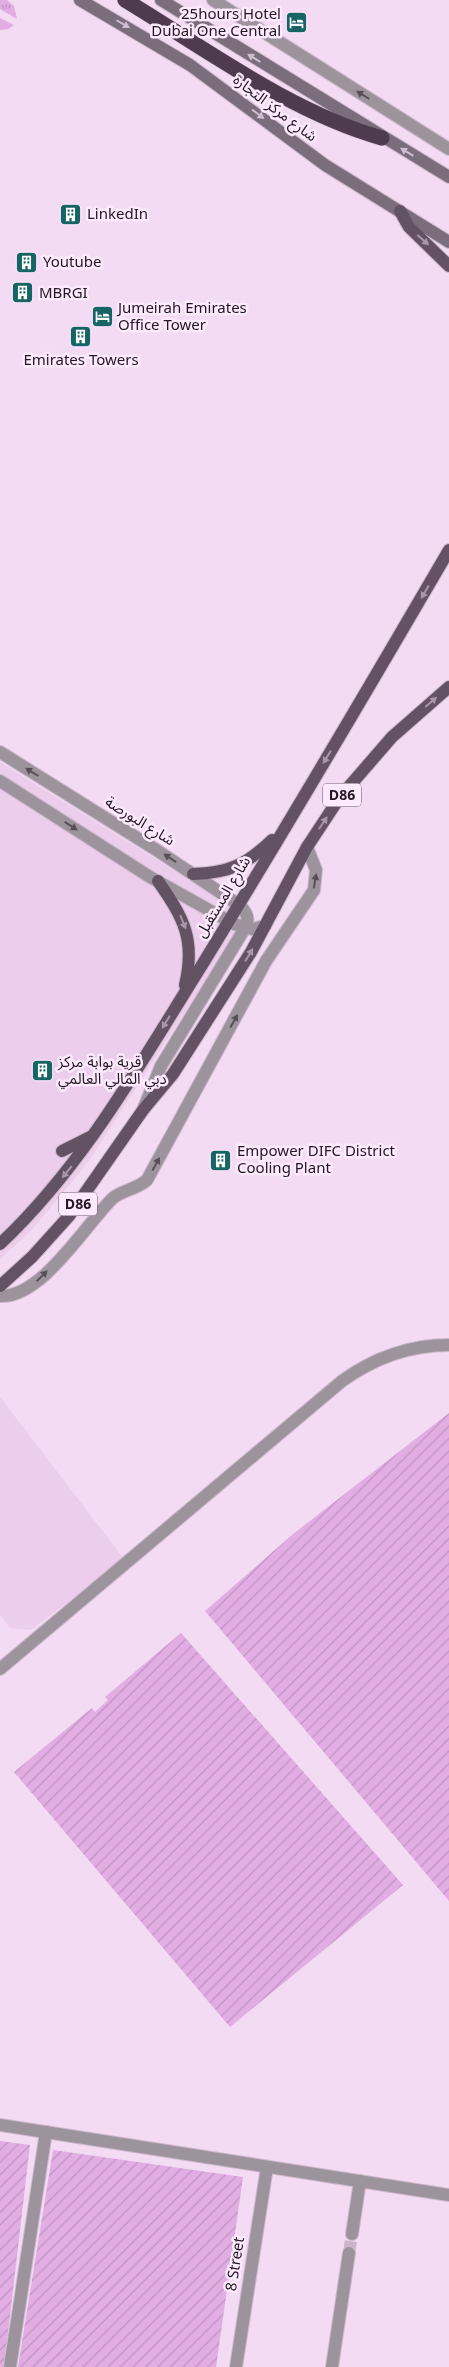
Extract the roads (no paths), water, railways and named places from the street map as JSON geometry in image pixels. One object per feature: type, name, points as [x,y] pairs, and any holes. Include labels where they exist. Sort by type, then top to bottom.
[{"type":"highway","points":[[126,0],[280,94],[335,122],[382,138]]},
{"type":"main road","name":"شارع مركز التجارة","points":[[80,0],[190,66],[301,149],[449,242]]},
{"type":"main road","name":"شارع مركز التجارة","points":[[161,0],[382,138],[449,177]]},
{"type":"main road","points":[[400,211],[409,226],[449,266]]},
{"type":"main road","name":"شارع المستقبل","points":[[0,1244],[56,1184],[94,1135],[239,905],[281,831],[353,716],[449,550]]},
{"type":"main road","name":"D86","points":[[0,1286],[32,1257],[69,1216],[143,1110],[173,1074],[265,926],[307,847],[340,797],[376,753],[449,687]]},
{"type":"main road","points":[[193,874],[221,872],[239,866],[255,856],[281,831]]},
{"type":"main road","points":[[158,881],[179,912],[187,930],[190,957],[182,996]]},
{"type":"main road","points":[[62,1151],[94,1135]]},
{"type":"street","points":[[212,0],[449,149]]},
{"type":"street","name":"شارع البورصة","points":[[0,752],[239,905]]},
{"type":"street","points":[[0,781],[158,881],[229,921],[245,928],[265,926]]},
{"type":"street","points":[[0,1296],[20,1293],[33,1286],[75,1243],[114,1198],[135,1189],[147,1180],[266,961],[314,890],[316,870],[307,847]]},
{"type":"street","points":[[143,1110],[147,1094],[160,1066],[245,928],[247,916],[239,905]]},
{"type":"street","points":[[1,1666],[342,1381],[390,1355],[422,1346],[449,1345]]},
{"type":"street","points":[[0,2125],[449,2195]]},
{"type":"street","points":[[10,2367],[46,2132]]},
{"type":"street","name":"8 Street","points":[[236,2367],[267,2167]]},
{"type":"street","points":[[352,2234],[360,2181]]},
{"type":"street","points":[[332,2367],[349,2253]]},
{"type":"tunnel","points":[[349,2253],[352,2234]]},
{"type":"place","name":"25hours Hotel Dubai One Central","points":[[297,23]]},
{"type":"place","name":"LinkedIn","points":[[71,214]]},
{"type":"place","name":"Youtube","points":[[27,262]]},
{"type":"place","name":"MBRGI","points":[[23,293]]},
{"type":"place","name":"Jumeirah Emirates Office Tower","points":[[102,317]]},
{"type":"place","name":"Emirates Towers","points":[[81,337]]},
{"type":"place","name":"قرية بوابة مركز دبي المالي العالمي","points":[[42,1071]]},
{"type":"place","name":"Empower DIFC District Cooling Plant","points":[[221,1160]]}]
